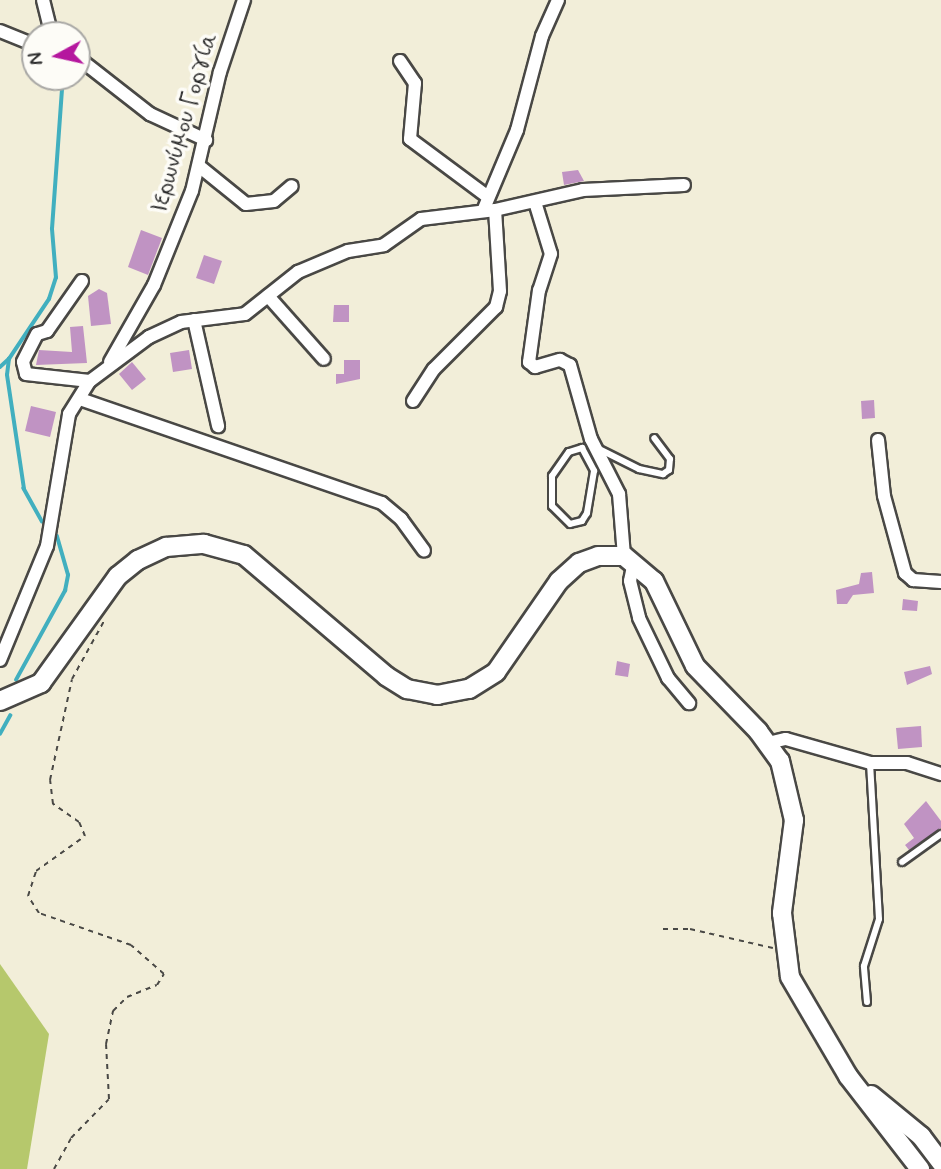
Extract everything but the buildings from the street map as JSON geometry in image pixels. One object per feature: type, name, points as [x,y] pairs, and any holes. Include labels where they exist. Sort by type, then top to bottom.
[{"type":"main road","points":[[0,701],[41,683],[118,576],[147,555],[180,544],[225,547],[267,570],[396,683],[415,692],[445,695],[469,689],[496,672],[569,569],[589,558],[629,559],[661,592],[695,666],[768,743],[788,781],[794,820],[782,913],[784,946],[797,993],[848,1076],[920,1169]]},
{"type":"main road","points":[[848,1076],[911,1126],[941,1163]]},
{"type":"street","points":[[43,0],[48,21]]},
{"type":"street","name":"Ιερωνύμου Γοργία","points":[[106,369],[154,285],[199,166],[220,72],[244,0]]},
{"type":"street","points":[[413,401],[434,369],[496,307],[500,291],[488,197],[517,130],[542,36],[558,0]]},
{"type":"street","points":[[0,31],[21,39]]},
{"type":"street","points":[[400,61],[415,83],[410,139],[488,197]]},
{"type":"street","points":[[91,68],[149,114],[205,140]]},
{"type":"street","points":[[199,166],[246,204],[274,201],[292,186]]},
{"type":"street","points":[[0,660],[47,546],[65,434],[79,399],[90,381],[158,331],[194,320],[234,317],[268,296],[298,272],[348,251],[384,245],[421,219],[489,210],[583,191],[684,185]]},
{"type":"street","points":[[535,202],[551,254],[539,290],[529,362],[535,367],[560,360],[570,365],[596,447],[619,494],[636,612],[664,671],[689,703]]},
{"type":"street","points":[[82,281],[47,331],[37,334],[23,362],[26,374],[90,381]]},
{"type":"street","points":[[268,296],[324,359]]},
{"type":"street","points":[[194,320],[218,425]]},
{"type":"street","points":[[79,399],[382,503],[401,519],[424,551]]},
{"type":"street","points":[[878,440],[884,496],[905,573],[913,580],[941,582]]},
{"type":"street","points":[[768,743],[786,739],[870,763],[907,763],[941,774]]},
{"type":"lane","points":[[596,447],[639,469],[663,474],[669,470],[670,459],[654,438]]},
{"type":"lane","points":[[582,448],[594,471],[587,513],[582,521],[566,523],[552,506],[556,465],[582,448]]},
{"type":"lane","points":[[594,471],[606,465]]},
{"type":"lane","points":[[867,1002],[864,966],[879,919],[870,763]]},
{"type":"lane","points":[[902,862],[941,834]]},
{"type":"path","points":[[54,1169],[71,1138],[109,1099],[106,1044],[113,1011],[127,997],[158,985],[164,974],[131,945],[39,913],[28,896],[36,871],[85,836],[83,825],[53,804],[50,780],[72,679],[103,627],[103,616],[95,609]]},
{"type":"path","points":[[663,929],[706,932],[763,949],[784,946]]},
{"type":"green space","points":[[0,964],[49,1034],[27,1169],[0,1169]]},
{"type":"waterway","points":[[42,522],[24,489],[7,375],[9,359],[49,299],[56,278],[52,229],[62,91]]},
{"type":"waterway","points":[[0,367],[9,359]]},
{"type":"waterway","points":[[16,680],[65,591],[68,575],[57,537]]},
{"type":"waterway","points":[[0,734],[10,716]]}]
